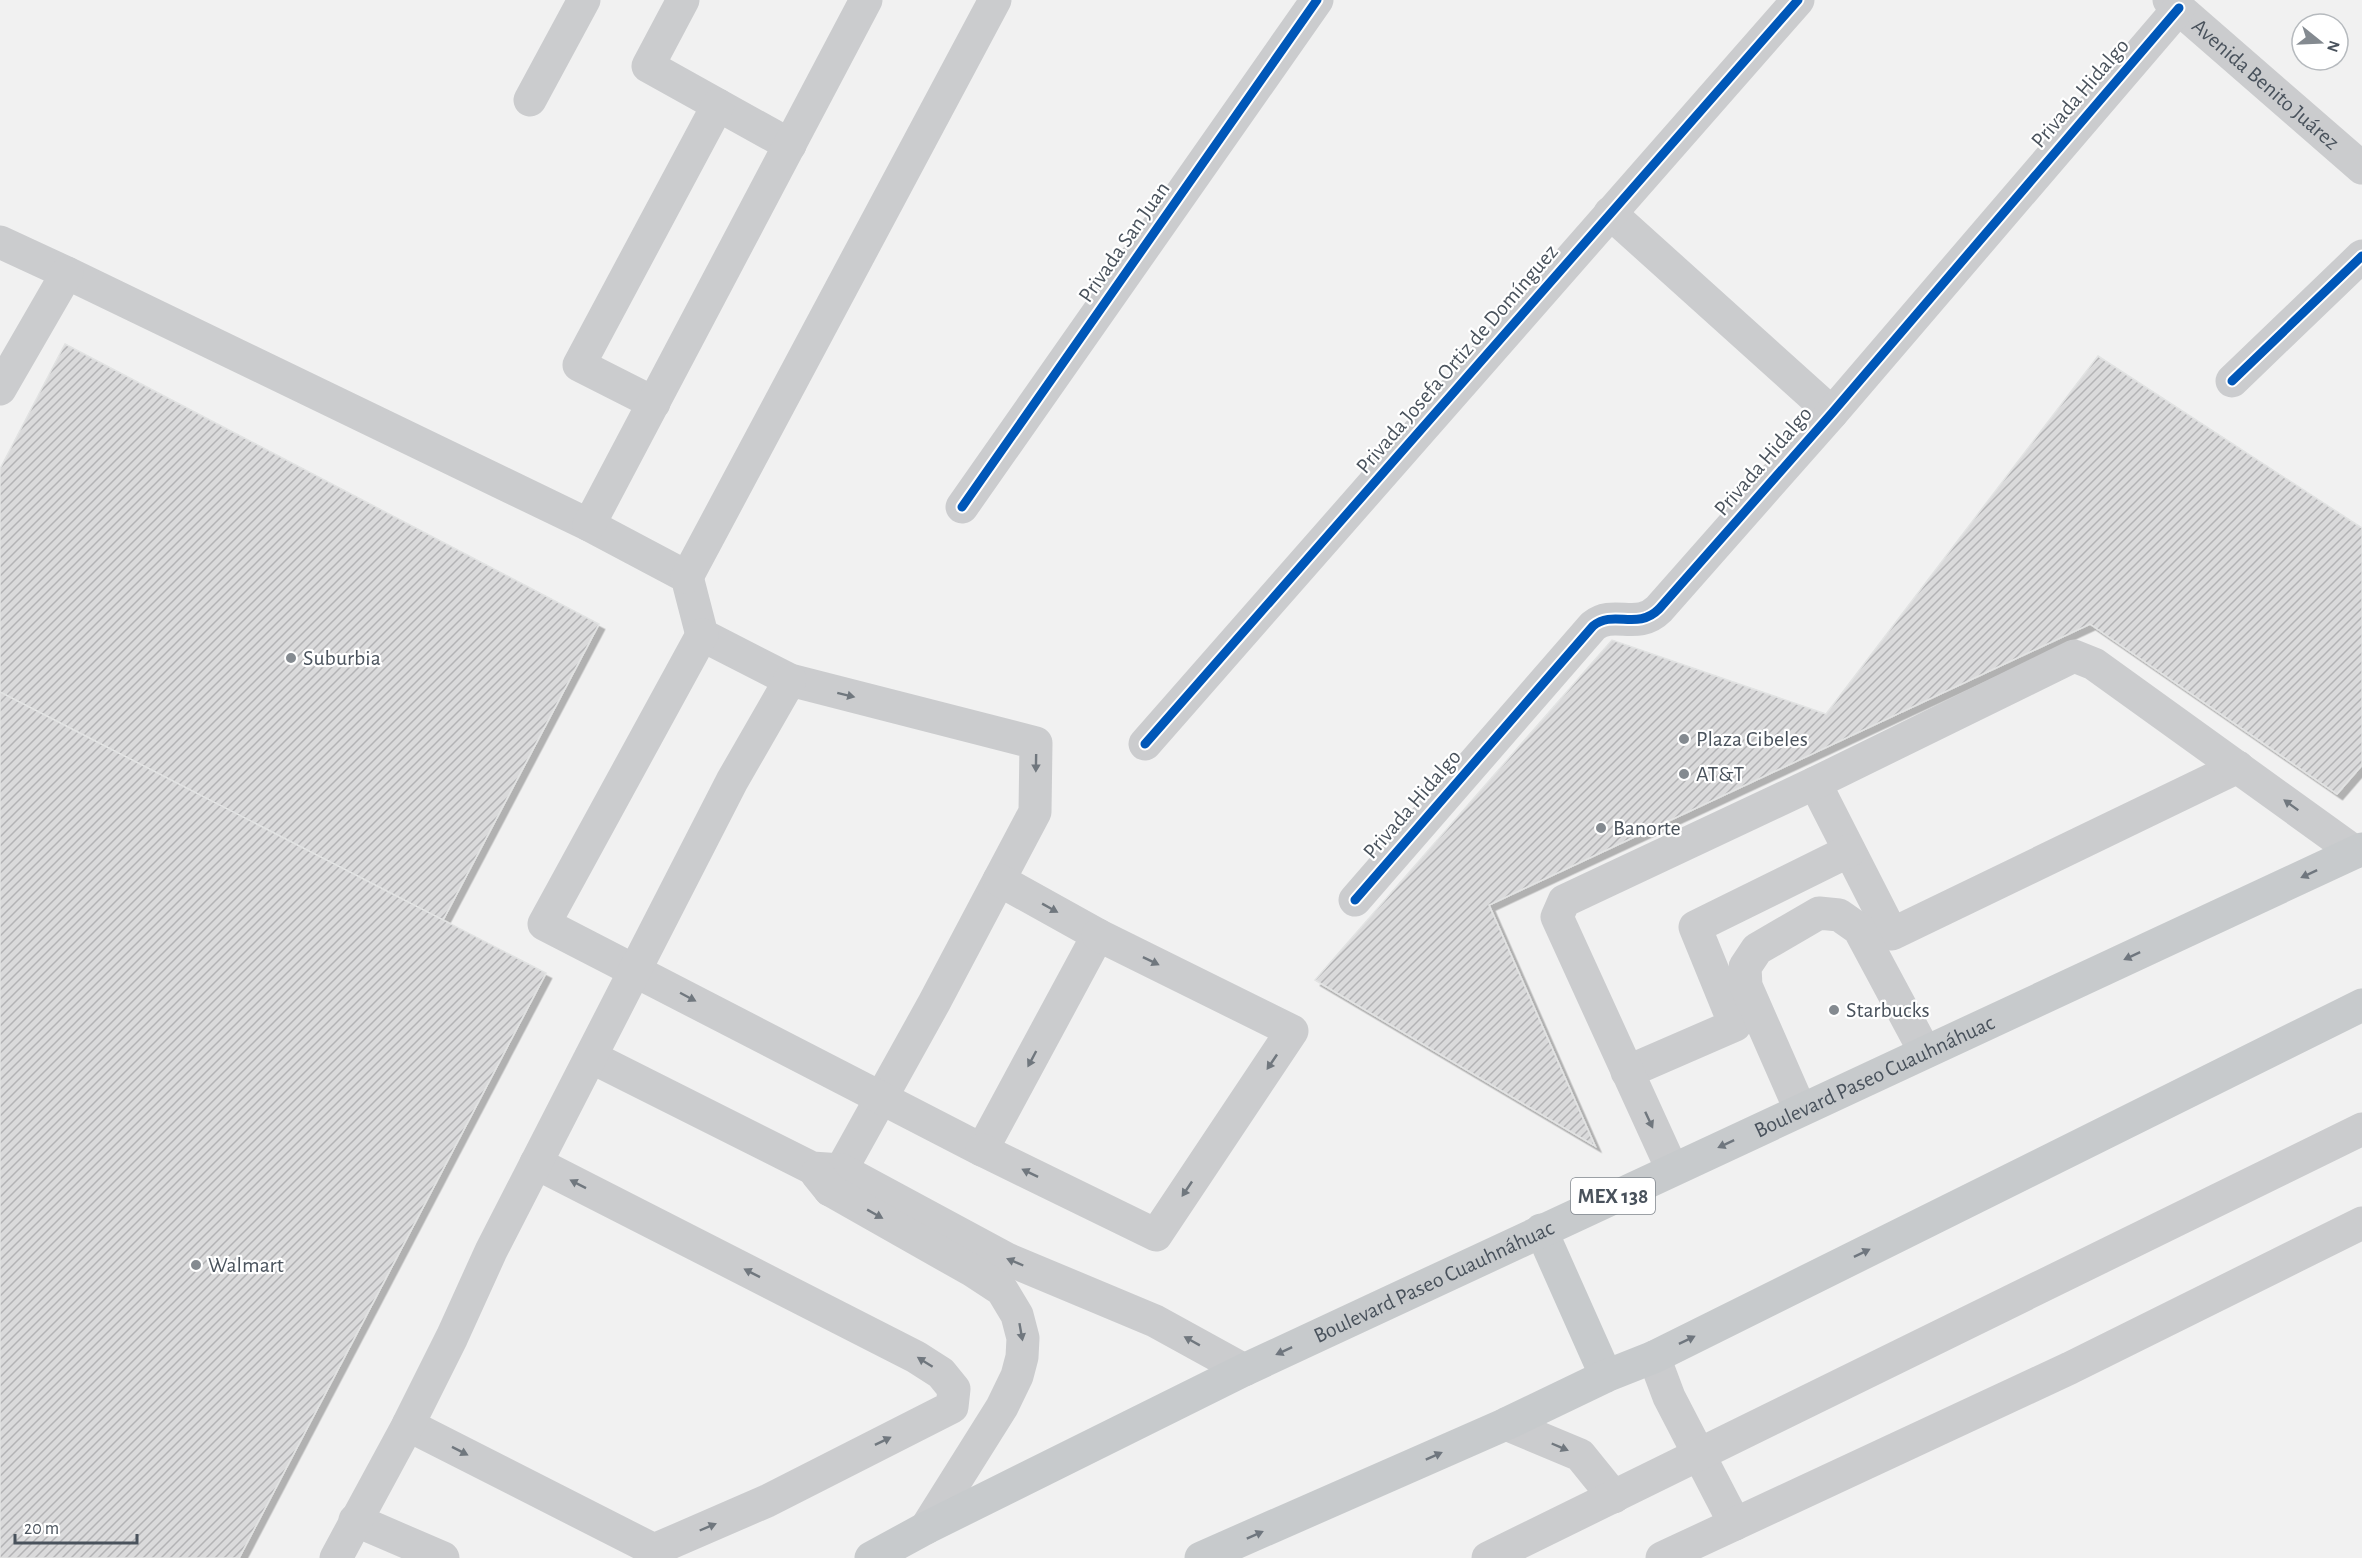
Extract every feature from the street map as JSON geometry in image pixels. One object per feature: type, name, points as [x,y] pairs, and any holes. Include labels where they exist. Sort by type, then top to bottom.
[{"type":"main road","name":"Boulevard Paseo Cuauhnáhuac","points":[[871,1558],[926,1528],[1244,1370],[1800,1109],[2359,851]]},
{"type":"main road","points":[[1201,1558],[1506,1424],[1606,1376],[1654,1357],[2362,1005]]},
{"type":"main road","points":[[1541,1230],[1606,1376]]},
{"type":"street","points":[[530,100],[585,0]]},
{"type":"street","points":[[683,0],[648,66],[790,145]]},
{"type":"street","points":[[589,525],[866,0]]},
{"type":"street","points":[[995,0],[687,577],[702,635],[544,924],[982,1150],[1156,1234],[1292,1031],[1098,935],[999,880]]},
{"type":"street","name":"Privada San Juan","points":[[962,507],[1317,0]]},
{"type":"street","name":"Privada Josefa Ortiz de Domínguez","points":[[1145,744],[1798,0]]},
{"type":"street","name":"Avenida Benito Juárez","points":[[2174,4],[2362,168]]},
{"type":"street","name":"Privada Hidalgo","points":[[1355,900],[1588,631],[1599,621],[1643,620],[1654,614],[1832,413],[2174,4]]},
{"type":"street","points":[[654,403],[579,365],[718,105]]},
{"type":"street","points":[[1610,213],[1832,413]]},
{"type":"street","points":[[0,242],[589,525],[687,577]]},
{"type":"street","points":[[2232,381],[2362,256]]},
{"type":"street","points":[[0,389],[68,273]]},
{"type":"street","points":[[702,635],[790,680],[1036,743],[1035,812],[880,1097],[828,1176]]},
{"type":"street","points":[[1672,1169],[1557,917],[1564,901],[1815,783],[2074,656],[2094,664],[2359,851]]},
{"type":"street","points":[[336,1558],[408,1425],[452,1337],[491,1251],[732,781],[790,680]]},
{"type":"street","points":[[1815,783],[1892,934],[2238,767]]},
{"type":"street","points":[[1627,1072],[1735,1025],[1695,927],[1849,851]]},
{"type":"street","points":[[1800,1109],[1746,986],[1745,967],[1757,949],[1819,913],[1839,915],[1859,929],[1925,1052]]},
{"type":"street","points":[[982,1150],[1098,935]]},
{"type":"street","points":[[591,1057],[828,1176],[1007,1259],[1155,1321],[1244,1370]]},
{"type":"street","points":[[1488,1558],[2362,1129]]},
{"type":"street","points":[[408,1425],[654,1550],[768,1501],[952,1407],[954,1389],[941,1373],[916,1357],[536,1163]]},
{"type":"street","points":[[828,1176],[1002,1290],[1017,1315],[1023,1338],[1022,1357],[1017,1376],[1002,1407],[926,1528]]},
{"type":"street","points":[[1662,1558],[2070,1368],[2362,1223]]},
{"type":"street","points":[[1654,1357],[1670,1397],[1735,1524]]},
{"type":"street","points":[[1506,1424],[1580,1455],[1614,1497]]},
{"type":"street","points":[[355,1520],[443,1558]]},
{"type":"building","name":"Suburbia","points":[[65,344],[599,624],[443,920],[0,692],[0,469]]},
{"type":"building","name":"Plaza Cibeles","points":[[2098,356],[2362,528],[2362,765],[2337,794],[2090,624],[1489,905],[1595,1146],[1315,980],[1612,640],[1826,714]]},
{"type":"building","name":"Walmart","points":[[0,692],[546,973],[239,1558],[0,1558]]},
{"type":"cycle path","points":[[962,507],[1317,0]]},
{"type":"cycle path","points":[[1145,744],[1798,0]]},
{"type":"cycle path","points":[[1355,900],[1593,626],[1609,619],[1642,619],[1659,609],[1832,413],[2179,8]]},
{"type":"cycle path","points":[[2232,381],[2362,256]]},
{"type":"place","name":"Suburbia","points":[[291,658]]},
{"type":"place","name":"Plaza Cibeles","points":[[1684,739]]},
{"type":"place","name":"AT&T","points":[[1684,774]]},
{"type":"place","name":"Banorte","points":[[1601,828]]},
{"type":"place","name":"Starbucks","points":[[1834,1010]]},
{"type":"place","name":"Walmart","points":[[196,1265]]}]
